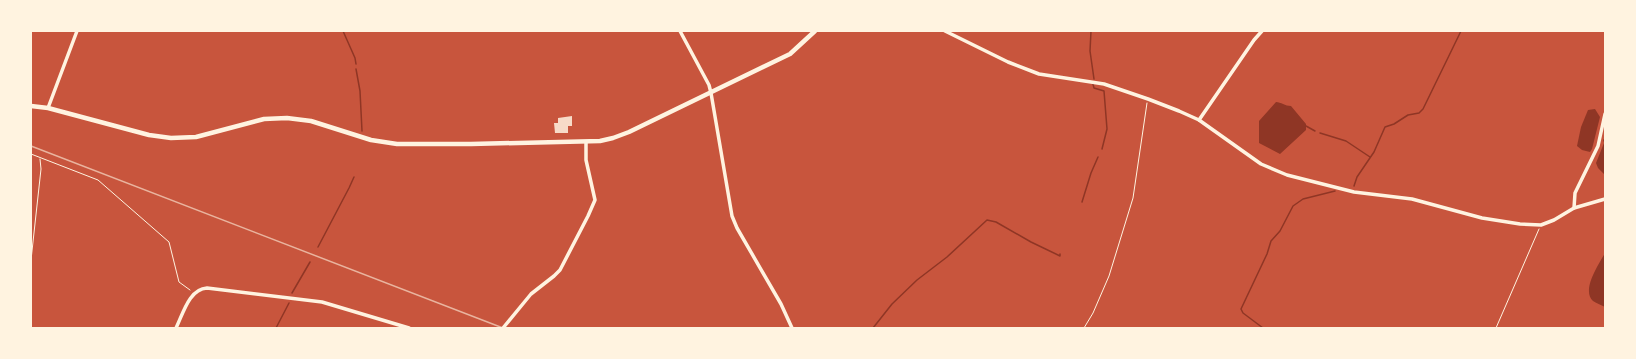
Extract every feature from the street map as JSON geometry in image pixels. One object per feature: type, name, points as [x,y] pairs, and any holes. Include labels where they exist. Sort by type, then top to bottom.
[{"type":"street","points":[[48,108],[77,31]]},
{"type":"street","points":[[680,31],[709,85],[711,92],[732,216],[737,228],[781,304],[792,328]]},
{"type":"street","points":[[31,106],[48,108],[149,135],[171,138],[196,137],[264,119],[287,118],[311,121],[371,140],[398,144],[419,145],[600,141],[613,138],[790,54],[815,31]]},
{"type":"street","points":[[945,31],[1008,62],[1039,74],[1104,84],[1148,98],[1199,120],[1261,164],[1287,175],[1354,192],[1424,202],[1482,218],[1541,225],[1554,220],[1574,208],[1605,199]]},
{"type":"street","points":[[1199,120],[1254,40],[1262,31]]},
{"type":"street","points":[[1574,208],[1575,193],[1598,146],[1605,114]]},
{"type":"street","points":[[503,328],[531,294],[560,270],[588,216],[595,200],[586,160],[586,142]]},
{"type":"street","points":[[176,328],[194,293],[203,288],[246,294],[313,300],[409,328]]},
{"type":"path","points":[[1084,328],[1093,313],[1109,276],[1133,198],[1148,98]]},
{"type":"path","points":[[31,154],[98,180],[169,242],[179,282],[194,293]]},
{"type":"path","points":[[31,260],[41,169],[40,158]]},
{"type":"path","points":[[1496,328],[1541,225]]},
{"type":"shaded area","points":[[1276,102],[1291,106],[1306,124],[1306,130],[1280,154],[1259,143],[1259,121]]},
{"type":"shaded area","points":[[1595,109],[1600,117],[1590,152],[1582,150],[1577,146],[1581,127],[1588,110]]},
{"type":"shaded area","points":[[1605,138],[1605,175],[1598,168],[1596,163],[1604,143],[1603,140]]},
{"type":"shaded area","points":[[1605,253],[1605,307],[1593,301],[1589,290],[1595,270]]},
{"type":"building","points":[[572,116],[572,126],[568,126],[568,133],[555,133],[554,123],[558,123],[558,118]]},
{"type":"waterway","points":[[343,31],[355,58],[356,64]]},
{"type":"waterway","points":[[1091,31],[1090,51],[1094,79]]},
{"type":"waterway","points":[[1354,186],[1357,177],[1374,152],[1385,127],[1394,124],[1408,115],[1419,113],[1423,109],[1461,31]]},
{"type":"waterway","points":[[356,69],[360,91],[362,131]]},
{"type":"waterway","points":[[1093,84],[1094,88],[1104,91],[1107,129],[1102,149]]},
{"type":"waterway","points":[[1306,126],[1315,131]]},
{"type":"waterway","points":[[1320,133],[1346,141],[1370,157]]},
{"type":"waterway","points":[[1082,202],[1091,173],[1098,157]]},
{"type":"waterway","points":[[318,247],[354,177]]},
{"type":"waterway","points":[[1263,328],[1243,313],[1241,309],[1267,254],[1271,241],[1280,231],[1293,206],[1303,199],[1335,191]]},
{"type":"waterway","points":[[873,328],[892,304],[917,280],[947,257],[987,220],[996,222],[1031,242],[1060,256],[1060,254]]},
{"type":"waterway","points":[[292,293],[310,262]]},
{"type":"waterway","points":[[276,328],[289,303]]},
{"type":"railway","points":[[31,146],[503,328]]}]
